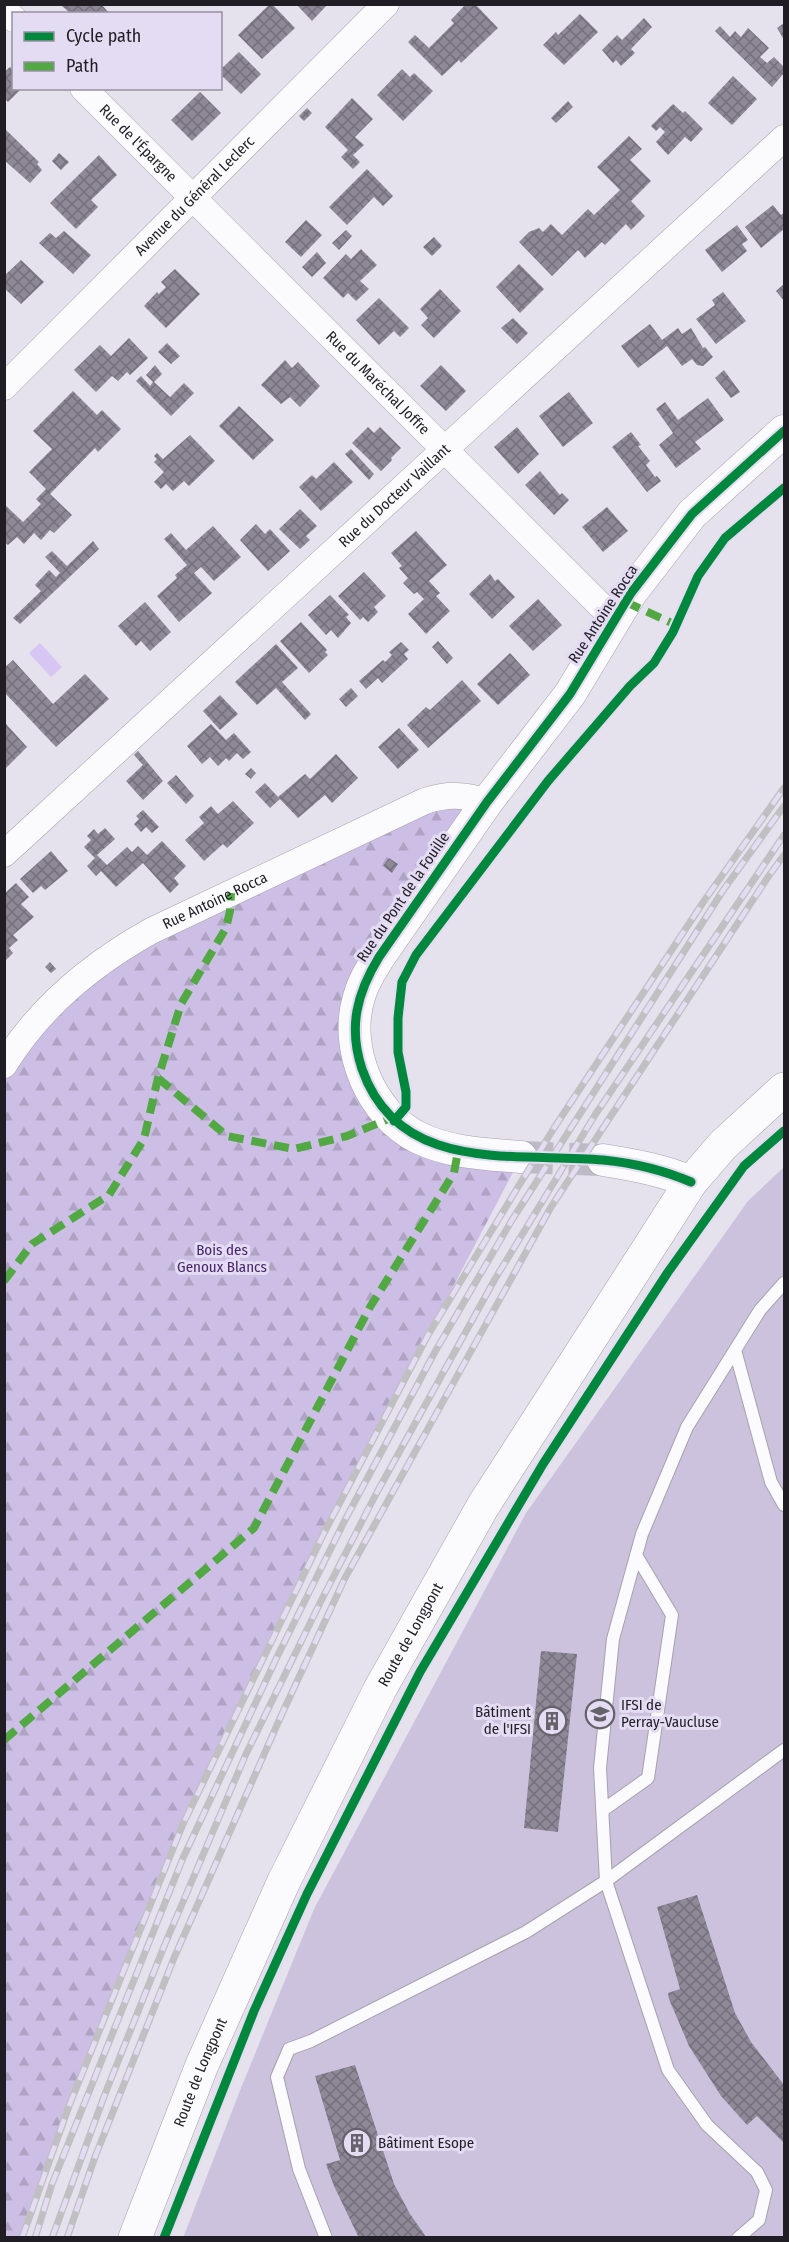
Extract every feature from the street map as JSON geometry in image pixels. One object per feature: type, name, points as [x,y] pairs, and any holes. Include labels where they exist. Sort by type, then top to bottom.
[{"type":"main road","name":"Route de Longpont","points":[[135,2238],[202,2065],[285,1881],[380,1689],[483,1506],[691,1182],[723,1145],[784,1089]]},
{"type":"street","name":"Avenue du Général Leclerc","points":[[4,387],[386,4]]},
{"type":"street","name":"Rue de l'Épargne","points":[[84,90],[192,199]]},
{"type":"street","name":"Rue du Docteur Vaillant","points":[[4,854],[784,138]]},
{"type":"street","name":"Rue du Maréchal Joffre","points":[[192,199],[614,619]]},
{"type":"street","name":"Rue Antoine Rocca","points":[[4,1065],[30,1028],[67,990],[119,949],[151,931],[424,801],[457,795],[487,802],[570,694],[614,619],[692,514],[784,431]]},
{"type":"street","name":"Rue du Pont de la Fouille","points":[[487,802],[366,978],[358,999],[355,1021],[356,1043],[366,1081],[375,1098],[402,1128],[418,1138],[458,1150],[521,1156]]},
{"type":"street","points":[[603,1160],[640,1166],[691,1182]]},
{"type":"lane","points":[[738,2238],[759,2220],[766,2190],[757,2172],[706,2125],[668,2070],[606,1881],[600,1768],[614,1639],[642,1534],[687,1427],[760,1310],[784,1283]]},
{"type":"lane","points":[[735,1350],[771,1482],[784,1505]]},
{"type":"lane","points":[[603,1810],[648,1778],[672,1615],[636,1555]]},
{"type":"lane","points":[[326,2238],[299,2169],[277,2078],[289,2049],[311,2041],[526,1932],[606,1881],[784,1750]]},
{"type":"shaded area","points":[[40,643],[62,667],[51,677],[29,653]]},
{"type":"shaded area","points":[[784,1167],[784,2237],[183,2238],[314,1909],[526,1513],[748,1201]]},
{"type":"green space","name":"Bois des Genoux Blancs","points":[[473,797],[358,999],[391,1118],[521,1157],[325,1531],[183,1824],[69,2106],[22,2238],[4,2237],[4,1065],[67,990],[425,801]]},
{"type":"building","points":[[64,4],[101,4],[108,12],[69,12],[62,6]]},
{"type":"building","points":[[270,4],[295,28],[262,59],[238,35]]},
{"type":"building","points":[[296,4],[328,4],[312,21]]},
{"type":"building","points":[[466,4],[475,4],[498,28],[461,63],[459,60],[442,76],[408,42],[415,35],[429,48],[454,23],[451,20]]},
{"type":"building","points":[[580,14],[598,32],[564,65],[543,45],[556,32],[558,35]]},
{"type":"building","points":[[644,18],[652,27],[631,49],[635,53],[621,66],[616,60],[613,63],[602,50],[617,35],[622,40]]},
{"type":"building","points":[[784,23],[784,40],[777,28]]},
{"type":"building","points":[[720,26],[730,37],[735,31],[741,37],[748,28],[769,48],[760,57],[767,63],[774,57],[784,67],[784,73],[772,87],[715,31]]},
{"type":"building","points":[[239,52],[261,74],[241,94],[222,76],[222,68]]},
{"type":"building","points":[[10,67],[12,68],[12,90],[20,90],[8,102],[4,98],[4,72]]},
{"type":"building","points":[[402,69],[410,77],[414,73],[433,91],[403,121],[377,95]]},
{"type":"building","points":[[733,76],[757,99],[732,125],[708,103]]},
{"type":"building","points":[[200,92],[221,113],[192,141],[171,120]]},
{"type":"building","points":[[352,98],[373,119],[355,137],[364,145],[353,155],[360,162],[353,169],[341,157],[348,150],[325,127]]},
{"type":"building","points":[[568,101],[573,107],[556,123],[551,118]]},
{"type":"building","points":[[673,104],[683,113],[685,111],[703,129],[691,142],[685,137],[668,155],[656,142],[665,132],[660,127],[656,131],[651,126]]},
{"type":"building","points":[[307,108],[312,113],[304,121],[299,116]]},
{"type":"building","points":[[4,128],[39,162],[37,164],[42,170],[30,183],[4,160]]},
{"type":"building","points":[[629,136],[642,149],[630,160],[651,181],[631,201],[645,216],[631,230],[626,224],[605,245],[602,242],[585,258],[578,250],[552,276],[519,242],[529,232],[539,228],[543,232],[551,224],[562,235],[588,209],[594,215],[620,190],[597,167]]},
{"type":"building","points":[[59,153],[69,162],[61,170],[52,161]]},
{"type":"building","points":[[99,155],[117,175],[91,200],[98,207],[76,229],[50,203]]},
{"type":"building","points":[[367,169],[393,196],[383,206],[374,197],[347,225],[329,207]]},
{"type":"building","points":[[773,205],[781,215],[784,213],[784,229],[761,248],[745,227]]},
{"type":"building","points":[[306,220],[322,235],[301,257],[285,242]]},
{"type":"building","points":[[737,225],[748,240],[742,244],[747,251],[722,272],[705,250]]},
{"type":"building","points":[[346,230],[352,236],[339,250],[332,243]]},
{"type":"building","points":[[64,231],[91,255],[73,274],[39,243],[50,233],[56,238]]},
{"type":"building","points":[[434,237],[442,246],[432,256],[423,247]]},
{"type":"building","points":[[361,249],[377,265],[360,281],[369,289],[356,301],[348,293],[343,298],[323,278],[346,254],[351,259]]},
{"type":"building","points":[[317,252],[326,263],[312,277],[302,267]]},
{"type":"building","points":[[21,260],[44,282],[21,304],[4,288],[4,276]]},
{"type":"building","points":[[519,264],[544,289],[520,313],[496,287]]},
{"type":"building","points":[[175,269],[200,294],[166,328],[144,306],[157,292],[159,294],[166,287],[161,282]]},
{"type":"building","points":[[784,284],[784,301],[776,291]]},
{"type":"building","points":[[440,289],[461,311],[434,338],[421,325],[428,318],[420,309]]},
{"type":"building","points":[[723,292],[746,321],[716,344],[696,319],[715,305],[712,300]]},
{"type":"building","points":[[379,298],[409,328],[400,337],[394,331],[379,345],[356,320]]},
{"type":"building","points":[[513,318],[528,333],[517,344],[501,328]]},
{"type":"building","points":[[650,324],[662,340],[678,328],[682,334],[691,328],[703,348],[705,347],[713,357],[703,366],[697,365],[692,359],[682,366],[667,346],[638,368],[621,346]]},
{"type":"building","points":[[129,338],[148,358],[130,375],[127,372],[118,381],[112,376],[96,392],[74,370],[100,345],[111,356]]},
{"type":"building","points":[[167,343],[180,356],[171,364],[158,352]]},
{"type":"building","points":[[285,360],[292,368],[298,362],[320,386],[300,407],[290,397],[281,404],[261,385]]},
{"type":"building","points":[[155,365],[162,374],[154,382],[170,397],[184,383],[194,393],[171,416],[136,381],[141,376],[150,386],[153,382],[146,375]]},
{"type":"building","points":[[441,365],[466,391],[446,411],[420,386]]},
{"type":"building","points":[[724,370],[740,392],[731,398],[715,378]]},
{"type":"building","points":[[73,391],[97,415],[102,410],[121,429],[98,452],[95,448],[50,494],[72,515],[54,533],[50,530],[41,540],[34,533],[24,544],[17,537],[8,545],[4,542],[4,504],[23,522],[41,504],[36,499],[46,489],[29,472],[52,449],[33,431]]},
{"type":"building","points":[[569,392],[593,423],[563,447],[539,416]]},
{"type":"building","points":[[708,398],[724,420],[695,442],[701,449],[676,468],[659,445],[673,433],[656,409],[665,402],[678,420]]},
{"type":"building","points":[[239,406],[274,440],[253,460],[219,426]]},
{"type":"building","points":[[368,427],[374,433],[380,427],[401,448],[381,471],[352,443]]},
{"type":"building","points":[[517,427],[539,454],[518,474],[494,447]]},
{"type":"building","points":[[631,432],[641,445],[638,446],[650,461],[646,465],[661,481],[647,492],[612,447]]},
{"type":"building","points":[[190,435],[215,461],[189,486],[184,481],[173,491],[166,484],[161,489],[154,482],[164,472],[154,462],[157,459],[154,456],[157,453],[163,459]]},
{"type":"building","points":[[351,449],[374,474],[369,480],[345,454]]},
{"type":"building","points":[[334,462],[353,482],[321,511],[299,487],[312,475],[316,479]]},
{"type":"building","points":[[540,471],[560,495],[562,493],[569,500],[554,515],[525,485]]},
{"type":"building","points":[[607,507],[628,531],[603,552],[582,527]]},
{"type":"building","points":[[300,509],[317,526],[306,536],[310,540],[300,549],[279,529]]},
{"type":"building","points":[[256,524],[265,534],[270,529],[290,551],[268,571],[240,540]]},
{"type":"building","points":[[213,526],[241,557],[214,581],[201,567],[194,573],[212,593],[179,622],[157,596],[177,578],[175,575],[187,565],[164,539],[171,533],[186,550]]},
{"type":"building","points":[[416,531],[447,565],[429,581],[440,593],[436,596],[450,611],[426,634],[408,614],[424,599],[417,592],[414,594],[403,583],[408,578],[399,568],[402,566],[391,553]]},
{"type":"building","points":[[93,541],[99,549],[20,624],[13,618],[41,591],[35,585],[49,570],[56,577],[60,573],[45,557],[52,551],[67,566]]},
{"type":"building","points":[[364,572],[386,596],[374,607],[378,612],[368,622],[363,617],[360,620],[338,596]]},
{"type":"building","points":[[490,574],[515,597],[492,619],[469,594]]},
{"type":"building","points":[[330,595],[349,615],[346,617],[351,623],[338,638],[331,630],[326,635],[308,615]]},
{"type":"building","points":[[538,599],[562,625],[533,651],[509,626]]},
{"type":"building","points":[[145,602],[171,632],[150,651],[141,641],[136,646],[118,626]]},
{"type":"building","points":[[301,622],[327,650],[325,652],[328,655],[309,673],[280,641]]},
{"type":"building","points":[[438,641],[453,658],[447,664],[432,647]]},
{"type":"building","points":[[401,642],[409,650],[404,654],[408,659],[382,683],[378,678],[366,689],[359,681],[383,660],[385,662],[392,655],[389,652]]},
{"type":"building","points":[[276,644],[298,668],[282,682],[311,714],[305,720],[276,688],[257,705],[235,682]]},
{"type":"building","points":[[510,653],[530,675],[498,705],[477,684]]},
{"type":"building","points":[[13,660],[53,704],[85,674],[109,699],[56,747],[4,692],[4,668]]},
{"type":"building","points":[[462,680],[481,701],[428,748],[407,725],[426,707],[430,710]]},
{"type":"building","points":[[351,688],[358,696],[346,707],[339,699]]},
{"type":"building","points":[[220,695],[238,714],[220,730],[203,711]]},
{"type":"building","points":[[6,724],[27,747],[4,770],[4,725]]},
{"type":"building","points":[[211,724],[226,740],[234,733],[251,752],[243,759],[237,753],[229,761],[226,758],[218,766],[210,757],[202,764],[187,746]]},
{"type":"building","points":[[399,728],[419,750],[398,769],[378,747]]},
{"type":"building","points":[[138,751],[163,781],[143,800],[126,781],[143,765],[134,755]]},
{"type":"building","points":[[336,754],[358,778],[332,803],[325,795],[298,818],[280,799],[270,808],[255,792],[265,783],[278,797],[305,774],[310,779]]},
{"type":"building","points":[[251,768],[256,773],[251,779],[245,774]]},
{"type":"building","points":[[176,775],[194,796],[186,804],[167,783]]},
{"type":"building","points":[[233,801],[254,823],[227,848],[223,844],[204,861],[185,840],[204,823],[199,817],[211,806],[218,814]]},
{"type":"building","points":[[143,810],[159,827],[152,833],[146,827],[141,832],[134,824],[139,819],[136,816]]},
{"type":"building","points":[[105,828],[115,839],[97,855],[107,865],[127,847],[132,852],[138,846],[147,855],[162,841],[186,866],[174,878],[179,884],[170,893],[143,863],[116,887],[101,871],[96,876],[87,866],[95,858],[84,847],[91,840],[87,836],[94,829],[98,834]]},
{"type":"building","points":[[51,851],[68,871],[45,890],[41,886],[33,893],[20,879]]},
{"type":"building","points":[[389,858],[398,864],[392,873],[383,866]]},
{"type":"building","points":[[16,883],[29,897],[21,904],[34,917],[13,935],[18,940],[9,948],[13,953],[4,962],[4,894]]},
{"type":"building","points":[[50,962],[56,969],[51,973],[45,967]]},
{"type":"building","name":"Bâtiment de l'IFSI","points":[[541,1651],[577,1654],[558,1832],[524,1828]]},
{"type":"building","points":[[697,1895],[735,2013],[751,2042],[784,2085],[784,2143],[757,2116],[747,2125],[721,2096],[689,2046],[669,1999],[668,1993],[680,1989],[657,1907]]},
{"type":"building","name":"Bâtiment Esope","points":[[355,2065],[394,2184],[410,2214],[427,2238],[359,2238],[334,2186],[326,2164],[340,2160],[315,2076]]},
{"type":"tunnel","points":[[521,1157],[603,1160]]},
{"type":"railway","points":[[22,2238],[69,2106],[183,1824],[325,1531],[428,1335],[554,1128],[704,901],[784,788]]},
{"type":"railway","points":[[35,2238],[52,2184],[183,1858],[277,1657],[346,1518],[436,1350],[512,1220],[724,889],[784,806]]},
{"type":"railway","points":[[52,2238],[105,2094],[165,1944],[246,1754],[376,1494],[495,1279],[595,1115],[784,835]]},
{"type":"railway","points":[[67,2238],[95,2157],[174,1958],[345,1578],[551,1207],[784,855]]},
{"type":"marked path","points":[[626,602],[676,625]]},
{"type":"marked path","points":[[4,1281],[32,1244],[109,1195],[144,1139],[158,1078],[181,1004],[226,928],[231,893]]},
{"type":"marked path","points":[[158,1078],[227,1136],[294,1149],[347,1136],[391,1118]]},
{"type":"marked path","points":[[4,1740],[254,1528],[370,1307],[454,1173],[458,1151]]},
{"type":"cycle path","points":[[691,1182],[625,1163],[497,1156],[463,1151],[431,1142],[403,1127],[379,1103],[362,1069],[355,1025],[360,997],[379,957],[487,802],[570,694],[631,593],[692,514],[784,431]]},
{"type":"cycle path","points":[[394,1121],[406,1107],[406,1092],[398,1052],[398,1018],[402,982],[416,955],[548,781],[630,686],[654,663],[673,632],[698,576],[725,538],[784,488]]},
{"type":"cycle path","points":[[164,2238],[254,2011],[307,1894],[420,1672],[543,1464],[668,1272],[744,1166],[784,1131]]},
{"type":"place","name":"IFSI de Perray-Vaucluse","points":[[600,1714]]},
{"type":"place","name":"Bâtiment de l'IFSI","points":[[552,1721]]},
{"type":"place","name":"Bâtiment Esope","points":[[357,2143]]}]
